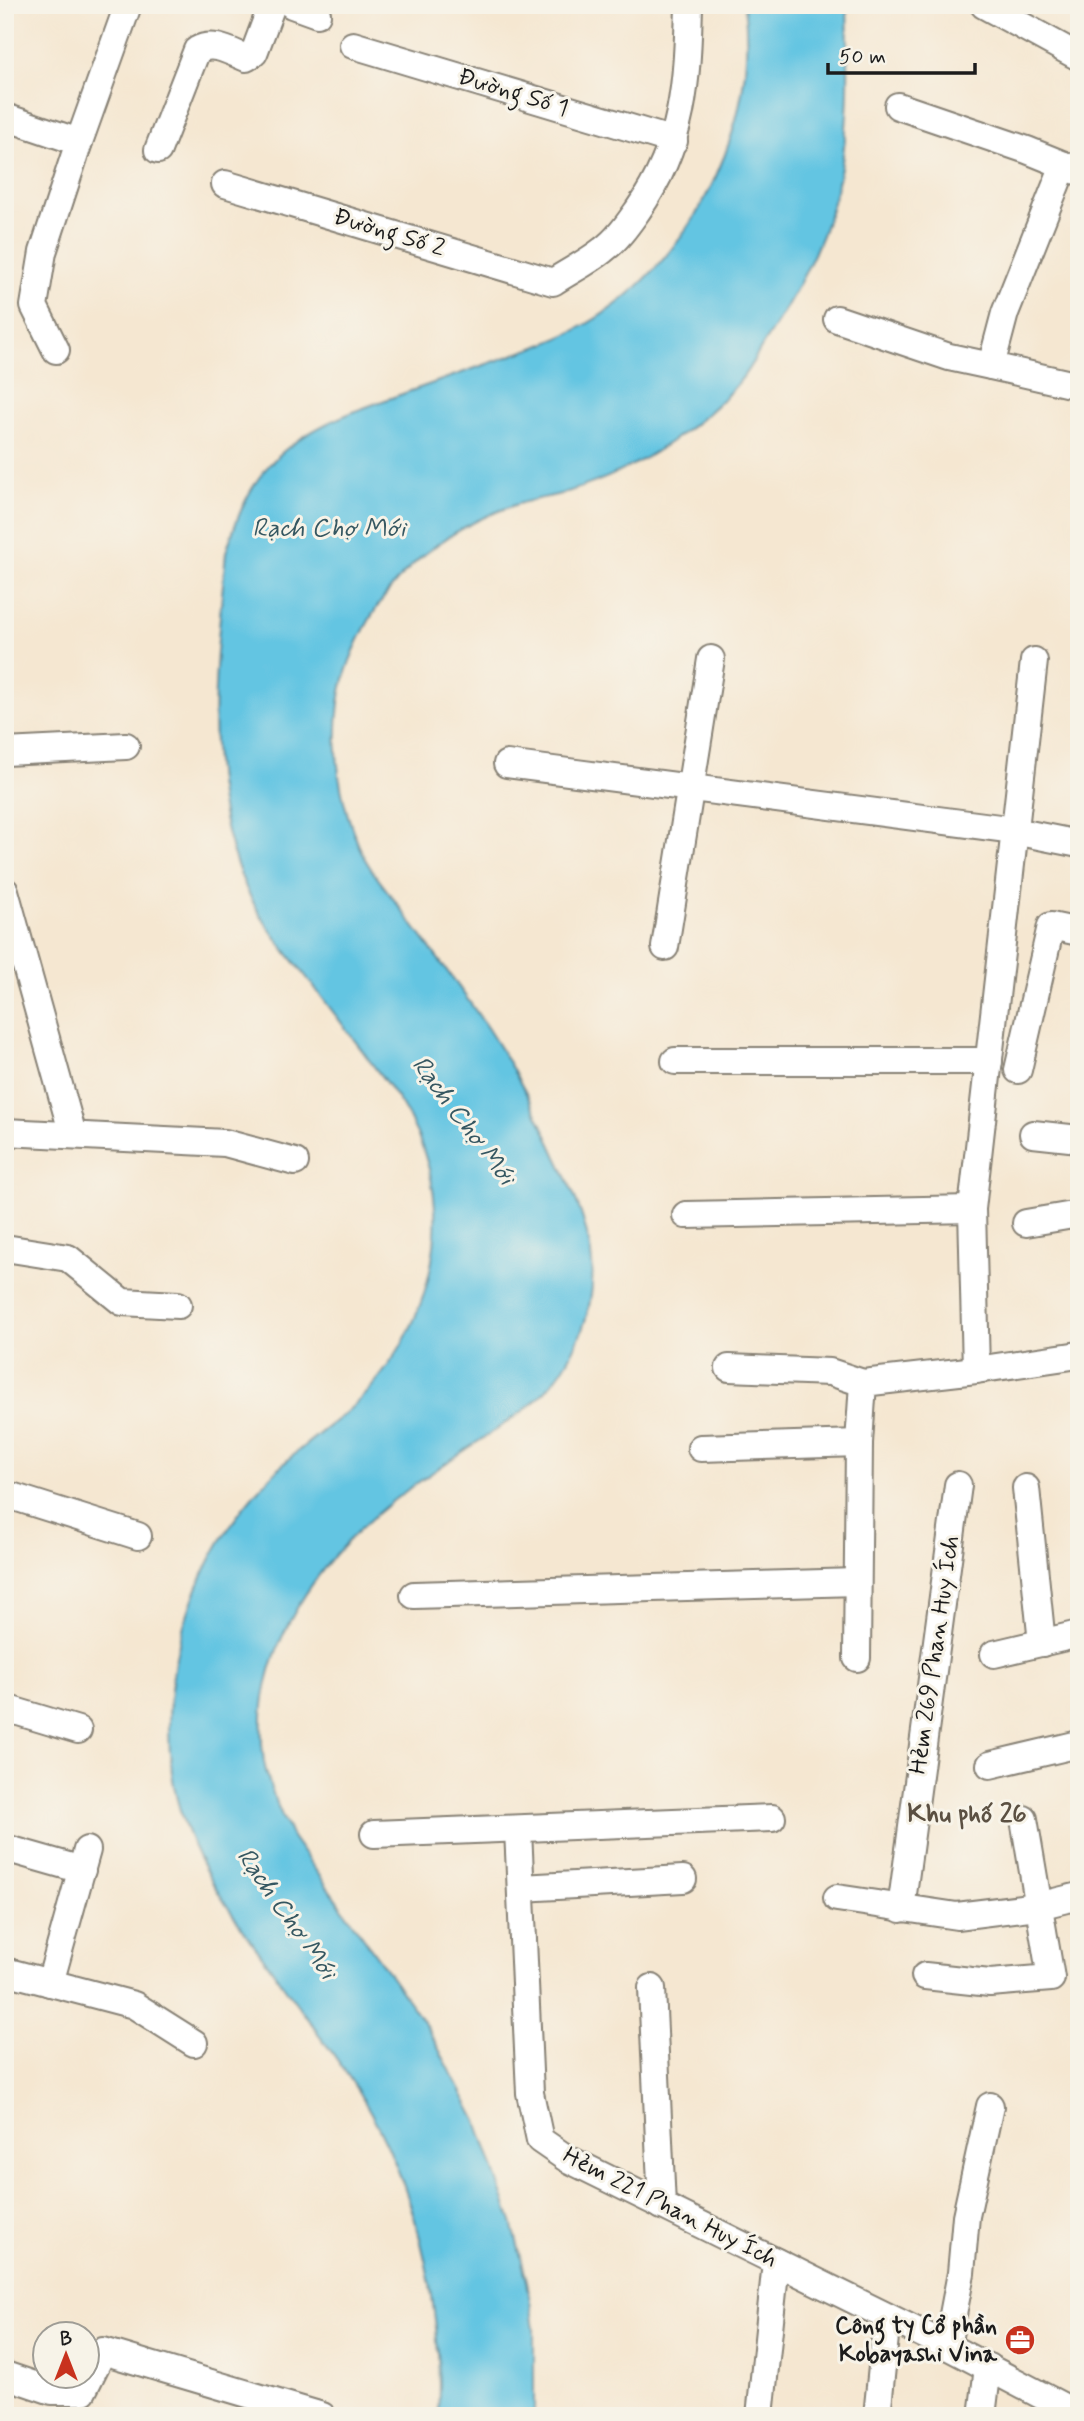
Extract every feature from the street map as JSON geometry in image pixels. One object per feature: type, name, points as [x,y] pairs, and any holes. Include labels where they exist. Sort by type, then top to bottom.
[{"type":"street","points":[[56,350],[34,306],[43,252],[128,5]]},
{"type":"street","points":[[158,150],[197,50],[205,45],[215,46],[246,58],[250,56],[254,53],[272,5]]},
{"type":"street","points":[[292,5],[317,13]]},
{"type":"street","points":[[674,141],[687,73],[688,5]]},
{"type":"street","points":[[991,7],[1079,57]]},
{"type":"street","name":"Đường Số 1","points":[[352,45],[674,141]]},
{"type":"street","points":[[898,106],[1027,150],[1071,169],[1005,313],[991,366]]},
{"type":"street","points":[[5,117],[79,142]]},
{"type":"street","name":"Đường Số 2","points":[[225,184],[553,282],[605,250],[628,224],[653,188],[674,141]]},
{"type":"street","points":[[837,319],[949,357],[1079,386]]},
{"type":"street","points":[[665,947],[711,659]]},
{"type":"street","points":[[976,1370],[972,1209],[1020,831],[1034,661]]},
{"type":"street","points":[[5,752],[126,746]]},
{"type":"street","points":[[507,764],[1020,831],[1079,845]]},
{"type":"street","points":[[5,891],[72,1135]]},
{"type":"street","points":[[1018,1070],[1051,926],[1079,932]]},
{"type":"street","points":[[675,1061],[989,1061]]},
{"type":"street","points":[[5,1132],[225,1143],[295,1162]]},
{"type":"street","points":[[1033,1134],[1079,1139]]},
{"type":"street","points":[[686,1215],[972,1209]]},
{"type":"street","points":[[1026,1223],[1079,1214]]},
{"type":"street","points":[[5,1248],[68,1258],[122,1302],[178,1305]]},
{"type":"street","points":[[729,1368],[830,1372],[863,1383],[1079,1355]]},
{"type":"street","points":[[857,1658],[859,1443],[863,1383]]},
{"type":"street","points":[[701,1448],[859,1443]]},
{"type":"street","name":"Hẻm 269 Phan Huy Ích","points":[[901,1909],[958,1485]]},
{"type":"street","points":[[1026,1488],[1042,1643]]},
{"type":"street","points":[[5,1494],[138,1536]]},
{"type":"street","points":[[414,1595],[857,1582]]},
{"type":"street","points":[[994,1654],[1079,1634]]},
{"type":"street","points":[[5,1708],[78,1730]]},
{"type":"street","points":[[990,1765],[1079,1744]]},
{"type":"street","points":[[374,1834],[772,1818]]},
{"type":"street","points":[[925,1976],[990,1983],[1051,1978],[1024,1819]]},
{"type":"street","name":"Hẻm 221 Phan Huy Ích","points":[[519,1830],[530,2093],[540,2140],[566,2158],[947,2346],[1079,2415]]},
{"type":"street","points":[[5,1848],[85,1860],[50,1983]]},
{"type":"street","points":[[521,1888],[683,1879]]},
{"type":"street","points":[[837,1898],[957,1916],[1038,1906],[1079,1896]]},
{"type":"street","points":[[5,1971],[134,2005],[194,2043]]},
{"type":"street","points":[[652,1988],[663,2206]]},
{"type":"street","points":[[947,2346],[961,2273],[966,2216],[990,2106]]},
{"type":"street","points":[[760,2416],[776,2262]]},
{"type":"street","points":[[877,2416],[887,2317]]},
{"type":"street","points":[[5,2375],[52,2391],[83,2391],[103,2351],[322,2416]]},
{"type":"street","points":[[982,2416],[988,2367]]},
{"type":"water","name":"Rạch Chợ Mới","points":[[744,5],[847,5],[848,103],[840,175],[821,237],[805,274],[785,309],[739,382],[689,429],[633,465],[594,483],[490,515],[450,536],[414,564],[384,598],[365,627],[347,669],[339,703],[337,743],[340,783],[350,822],[365,859],[473,1007],[519,1080],[573,1192],[589,1241],[593,1274],[590,1304],[578,1341],[551,1385],[520,1414],[375,1516],[346,1544],[319,1575],[297,1608],[279,1644],[267,1682],[262,1722],[264,1762],[275,1800],[292,1837],[427,2027],[477,2121],[512,2222],[527,2281],[534,2328],[534,2416],[438,2416],[437,2339],[425,2260],[403,2184],[388,2147],[349,2078],[211,1880],[186,1829],[172,1773],[169,1733],[177,1652],[188,1613],[203,1576],[244,1506],[271,1476],[362,1397],[394,1356],[418,1310],[432,1260],[435,1234],[432,1183],[423,1150],[409,1118],[388,1084],[262,917],[249,895],[230,843],[221,802],[214,719],[226,552],[241,510],[257,480],[277,457],[306,435],[356,411],[565,335],[606,312],[645,279],[678,241],[692,220],[716,176],[732,135],[745,71]]},
{"type":"place","name":"Công ty Cổ phần Kobayashi Vina","points":[[1020,2340]]},
{"type":"district","name":"Khu phố 26","points":[[967,1815]]}]
